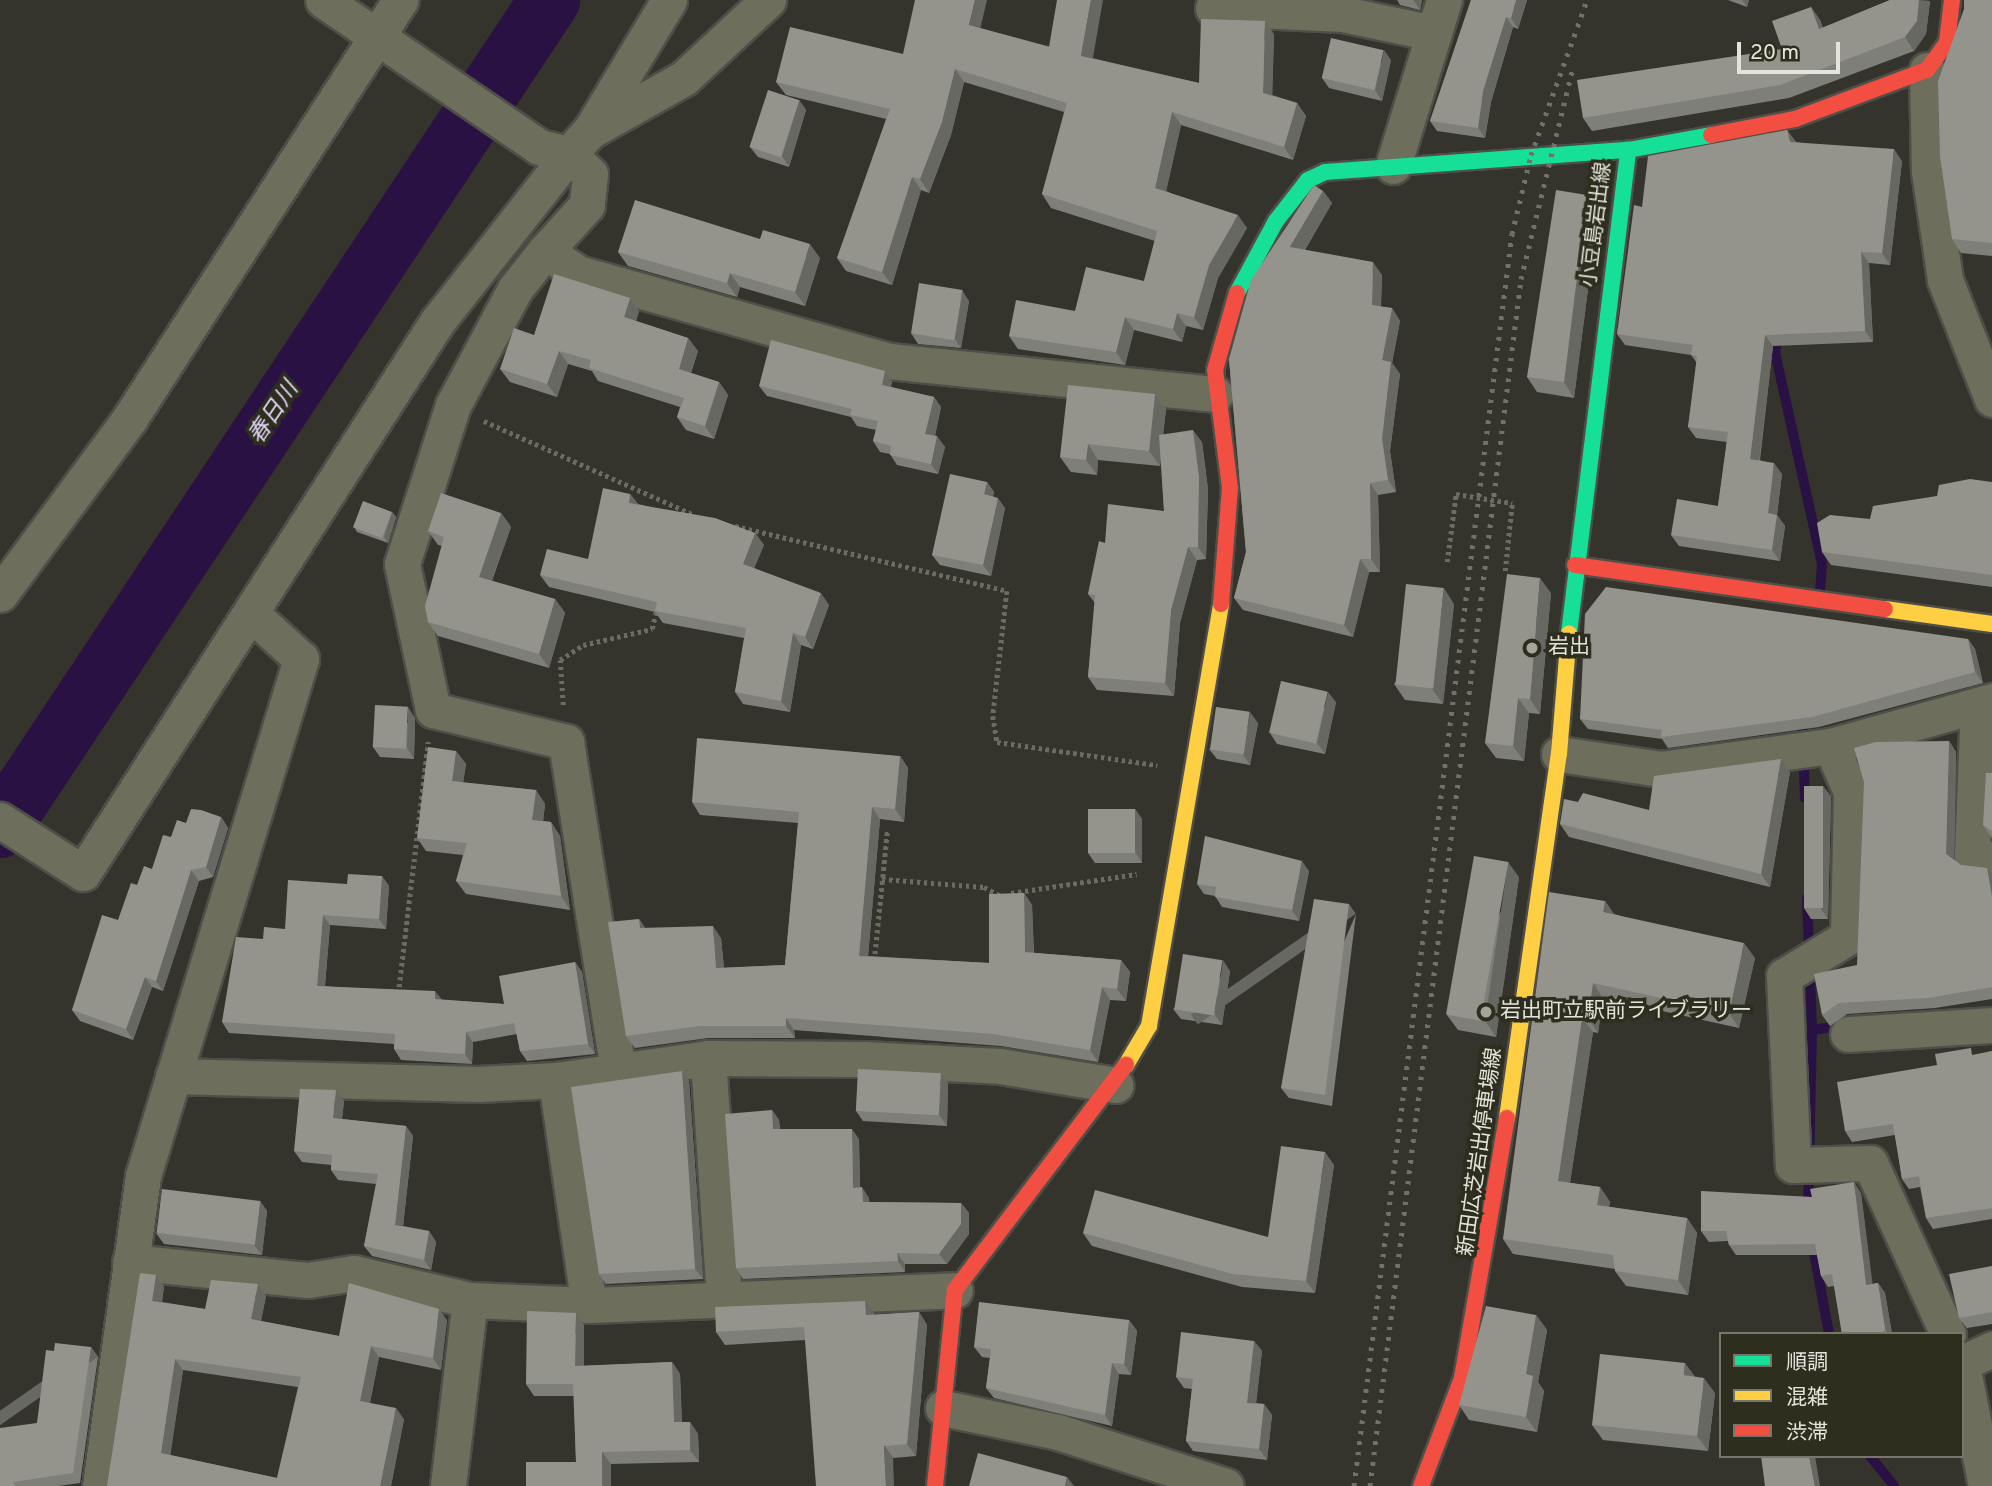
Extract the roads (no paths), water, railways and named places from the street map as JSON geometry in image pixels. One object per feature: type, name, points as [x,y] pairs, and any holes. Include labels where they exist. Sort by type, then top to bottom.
[{"type":"street","points":[[323,0],[389,44],[566,144],[590,174],[587,205],[515,289],[453,405],[402,564],[433,710],[566,742],[618,1071]]},
{"type":"street","points":[[0,594],[130,418],[389,44],[400,0]]},
{"type":"street","points":[[0,820],[83,873],[253,615],[437,322],[669,0]]},
{"type":"street","points":[[566,144],[684,78],[768,0]]},
{"type":"street","points":[[1393,166],[1444,0]]},
{"type":"street","points":[[1952,0],[1947,42],[1927,70],[1928,172],[1945,280],[1992,399]]},
{"type":"street","points":[[1213,8],[1343,14],[1434,33]]},
{"type":"street","name":"小豆島岩出線","points":[[1574,565],[1628,150],[1795,119],[1927,70]]},
{"type":"street","points":[[935,1486],[956,1290],[1037,1177],[1115,1085],[1149,1026],[1189,770],[1228,562],[1230,488],[1215,394],[1215,370],[1239,284],[1308,180],[1325,172],[1628,150]]},
{"type":"street","points":[[545,251],[590,277],[889,361],[1215,394]]},
{"type":"street","points":[[1574,565],[1992,624]]},
{"type":"street","name":"新田広芝岩出停車場線","points":[[1421,1486],[1462,1378],[1482,1289],[1559,754],[1574,565]]},
{"type":"street","points":[[100,1486],[143,1176],[301,659],[253,615]]},
{"type":"street","points":[[1559,754],[1660,769],[1831,746],[1985,703],[1972,856],[1992,859]]},
{"type":"street","points":[[1831,746],[1850,792],[1848,937],[1784,976],[1793,1166],[1870,1163],[1947,1332]]},
{"type":"street","points":[[1849,1034],[1992,1026]]},
{"type":"street","points":[[173,1076],[556,1080],[708,1058],[1000,1066],[1115,1085]]},
{"type":"street","points":[[708,1058],[724,1297]]},
{"type":"street","points":[[556,1080],[589,1306]]},
{"type":"street","points":[[130,1262],[308,1280],[354,1273],[470,1300],[589,1306],[724,1297],[956,1290]]},
{"type":"street","points":[[448,1486],[470,1300]]},
{"type":"street","points":[[1964,1363],[1992,1349]]},
{"type":"street","points":[[1964,1374],[1986,1486]]},
{"type":"street","points":[[943,1408],[1058,1432],[1226,1486]]},
{"type":"waterway","name":"春日川","points":[[0,827],[549,0]]},
{"type":"waterway","points":[[1778,335],[1775,352],[1822,564],[1820,593]]},
{"type":"waterway","points":[[1802,716],[1805,798]]},
{"type":"waterway","points":[[1807,898],[1812,1030],[1846,1025]]},
{"type":"waterway","points":[[1808,1208],[1812,1030]]},
{"type":"waterway","points":[[1812,1242],[1829,1332]]},
{"type":"waterway","points":[[1872,1458],[1894,1486]]},
{"type":"railway","points":[[1354,1486],[1512,234],[1531,155],[1587,0]]},
{"type":"railway","points":[[1370,1486],[1521,279],[1573,67]]},
{"type":"place","name":"岩出","points":[[1532,648]]},
{"type":"place","name":"岩出町立駅前ライブラリー","points":[[1486,1012]]}]
